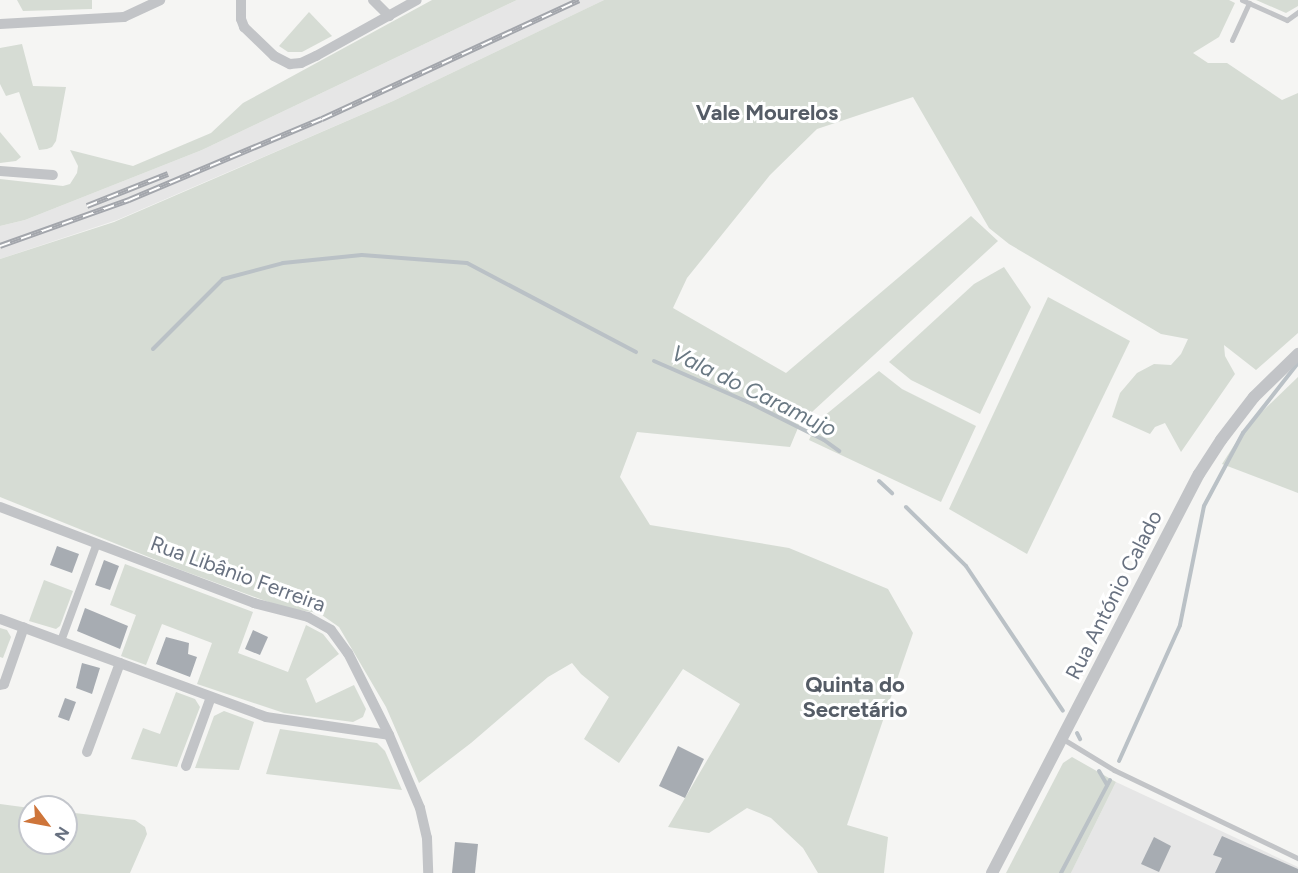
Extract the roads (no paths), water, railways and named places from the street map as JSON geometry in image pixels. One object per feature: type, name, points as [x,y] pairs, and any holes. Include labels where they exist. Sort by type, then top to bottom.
[{"type":"street","points":[[0,24],[124,17],[160,0]]},
{"type":"street","points":[[241,0],[241,19],[244,27],[274,56],[290,64],[301,63],[316,56],[417,0]]},
{"type":"street","points":[[372,0],[389,16]]},
{"type":"street","points":[[0,171],[53,175]]},
{"type":"street","name":"Rua António Calado","points":[[992,873],[1208,459],[1254,396],[1298,354]]},
{"type":"street","name":"Rua Libânio Ferreira","points":[[0,507],[243,599],[321,623],[344,645],[389,735],[423,820],[428,873]]},
{"type":"street","points":[[61,641],[97,543]]},
{"type":"street","points":[[0,619],[278,720],[389,735]]},
{"type":"street","points":[[0,696],[24,627]]},
{"type":"street","points":[[87,752],[120,663]]},
{"type":"street","points":[[186,766],[211,697]]},
{"type":"lane","points":[[1242,0],[1287,20],[1298,12]]},
{"type":"lane","points":[[1232,40],[1249,3]]},
{"type":"lane","points":[[1062,738],[1114,770],[1298,858]]},
{"type":"waterway","name":"Vala do Caramujo","points":[[153,349],[223,279],[283,263],[362,255],[467,263],[636,352]]},
{"type":"waterway","name":"Vala do Caramujo","points":[[654,361],[748,402],[824,440],[839,451]]},
{"type":"waterway","name":"Vala do Caramujo","points":[[1119,761],[1180,625],[1204,506],[1243,433],[1298,363]]},
{"type":"waterway","name":"Vala do Caramujo","points":[[879,481],[892,493]]},
{"type":"waterway","name":"Vala do Caramujo","points":[[906,507],[966,566],[1063,711]]},
{"type":"waterway","name":"Vala do Caramujo","points":[[1077,733],[1080,739]]},
{"type":"waterway","name":"Vala do Caramujo","points":[[1099,771],[1107,785]]},
{"type":"waterway","name":"Vala do Caramujo","points":[[1061,873],[1110,780]]},
{"type":"railway","points":[[0,246],[129,200],[322,119],[579,0]]},
{"type":"railway","points":[[87,206],[168,174]]},
{"type":"district","name":"Vale Mourelos","points":[[767,113]]},
{"type":"district","name":"Quinta do Secretário","points":[[855,696]]}]
